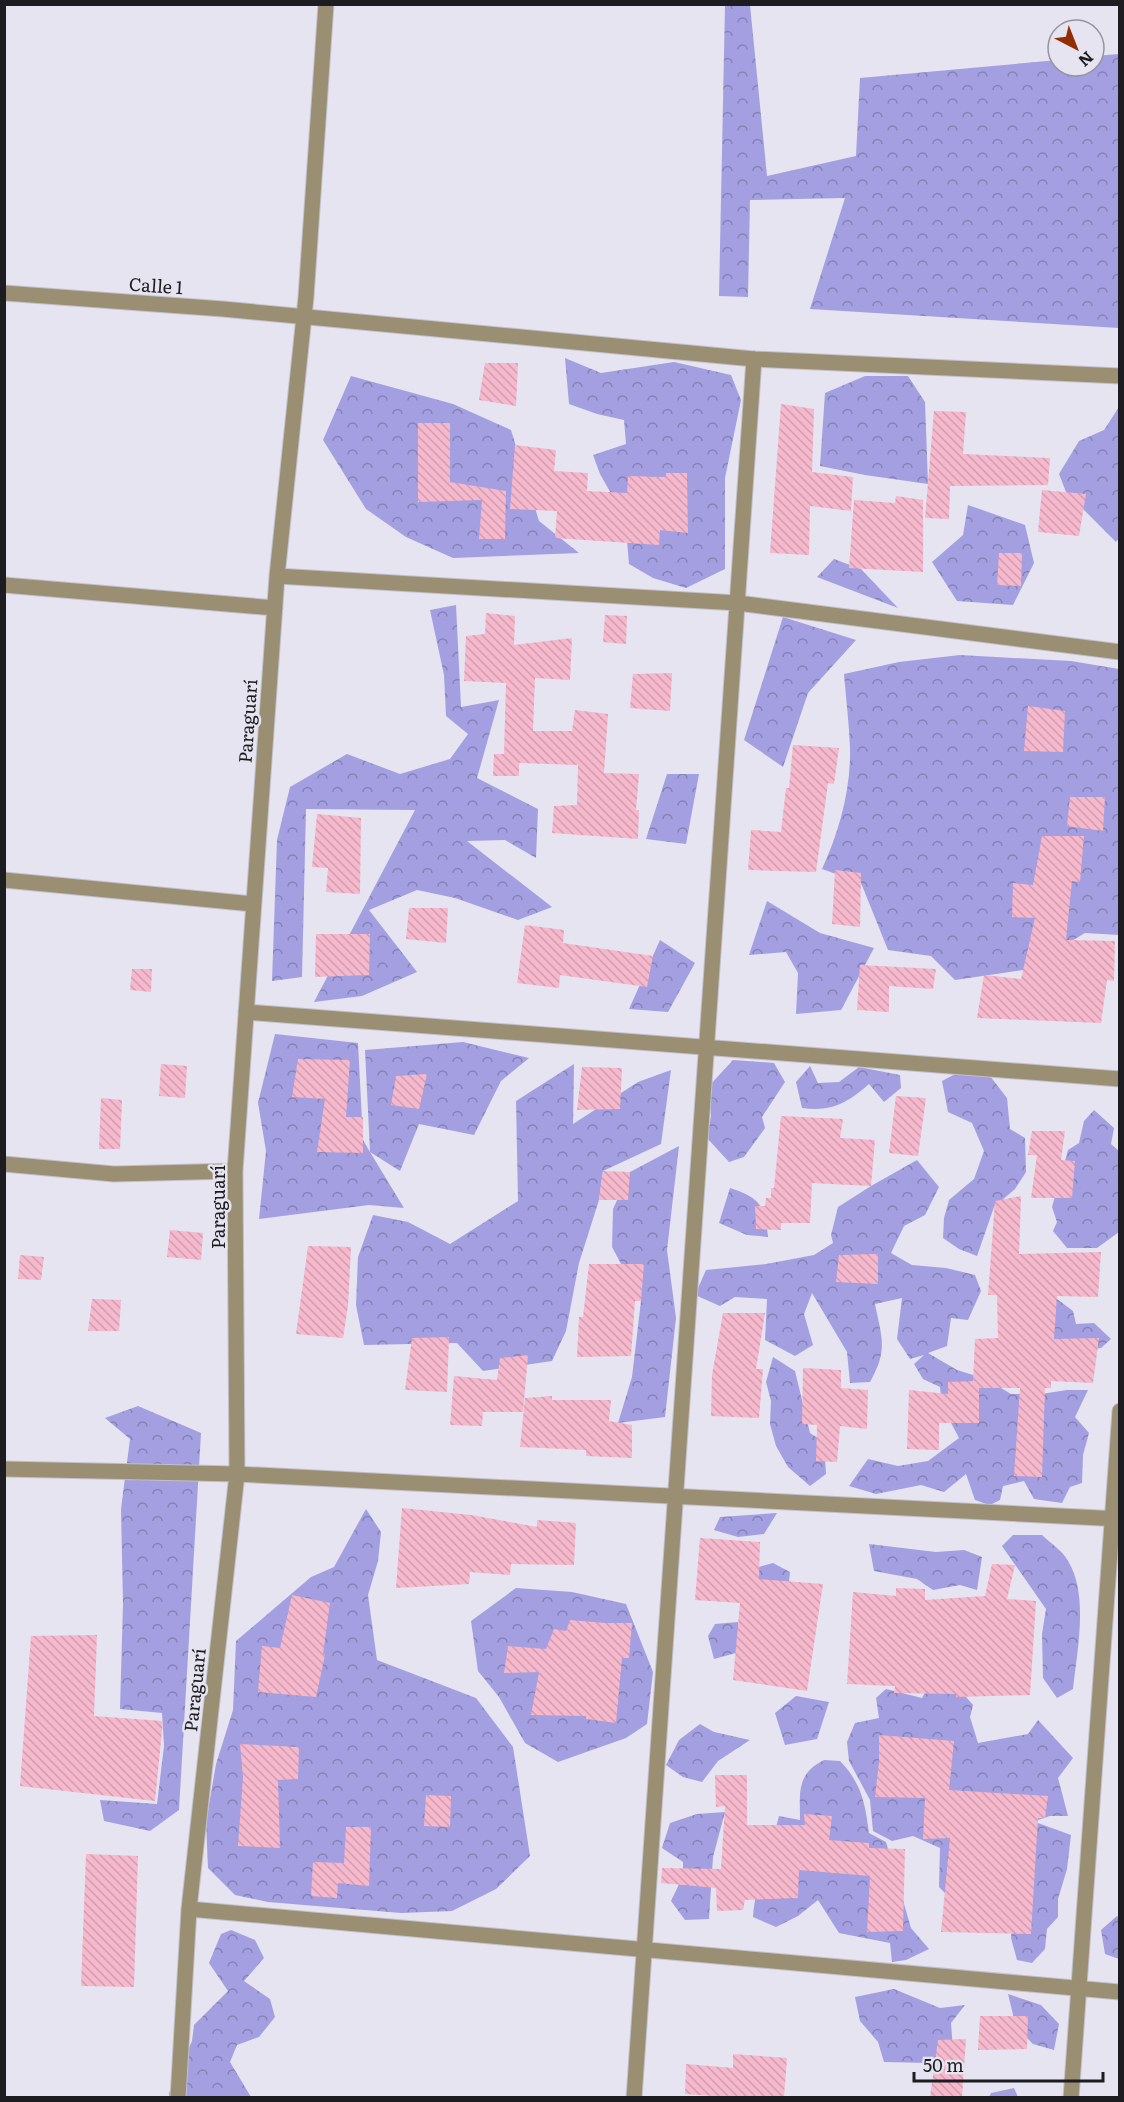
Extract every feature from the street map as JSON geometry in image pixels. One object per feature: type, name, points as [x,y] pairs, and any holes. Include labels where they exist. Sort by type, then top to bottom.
[{"type":"street","name":"Paraguarí","points":[[178,2097],[189,1909],[237,1474],[235,1171],[277,576],[304,317],[326,4]]},
{"type":"street","name":"Calle 1","points":[[4,293],[304,317],[754,359],[1119,376]]},
{"type":"street","points":[[634,2097],[754,359]]},
{"type":"street","points":[[277,576],[738,603],[1119,651]]},
{"type":"street","points":[[4,585],[275,608]]},
{"type":"street","points":[[4,880],[253,904]]},
{"type":"street","points":[[246,1012],[1119,1079]]},
{"type":"street","points":[[4,1164],[114,1174],[235,1171]]},
{"type":"street","points":[[1071,2097],[1116,1518],[1119,1412]]},
{"type":"street","points":[[4,1469],[237,1474],[1116,1518]]},
{"type":"street","points":[[189,1909],[1119,1992]]},
{"type":"green space","points":[[725,5],[750,5],[767,176],[856,156],[860,78],[1046,61],[1046,78],[1106,78],[1106,55],[1119,54],[1119,328],[810,309],[845,198],[750,200],[748,297],[719,296]]},
{"type":"green space","points":[[565,358],[601,373],[674,362],[731,375],[741,400],[725,478],[725,569],[686,588],[653,578],[629,564],[625,518],[600,474],[593,455],[626,444],[624,420],[569,404]]},
{"type":"green space","points":[[351,376],[453,404],[511,430],[539,521],[579,553],[453,558],[406,537],[366,509],[323,440]]},
{"type":"green space","points":[[865,376],[908,376],[925,402],[928,484],[820,466],[825,393]]},
{"type":"green space","points":[[1119,407],[1120,537],[1116,542],[1066,492],[1059,474],[1079,441],[1104,430]]},
{"type":"green space","points":[[968,505],[1025,525],[1034,563],[1013,605],[957,601],[932,562],[963,535]]},
{"type":"green space","points":[[834,559],[861,569],[898,608],[817,577]]},
{"type":"green space","points":[[456,605],[461,707],[499,700],[477,778],[538,809],[536,858],[505,840],[467,841],[552,907],[518,920],[455,898],[417,890],[369,910],[417,972],[362,996],[314,1002],[415,810],[306,809],[302,977],[272,981],[277,840],[290,787],[347,754],[400,774],[450,759],[468,734],[446,716],[444,675],[430,610]]},
{"type":"green space","points":[[783,617],[856,640],[808,693],[783,767],[744,740]]},
{"type":"green space","points":[[960,655],[1071,661],[1119,669],[1119,935],[1085,933],[1023,970],[955,980],[931,956],[888,950],[861,883],[822,869],[839,826],[850,764],[844,674],[899,662]]},
{"type":"green space","points":[[667,774],[699,774],[686,844],[646,839]]},
{"type":"green space","points":[[767,901],[820,933],[874,948],[841,1010],[796,1014],[798,973],[786,952],[749,955]]},
{"type":"green space","points":[[660,940],[695,963],[668,1012],[629,1009]]},
{"type":"green space","points":[[275,1034],[358,1043],[363,1140],[404,1208],[369,1205],[259,1219],[266,1151],[258,1103]]},
{"type":"green space","points":[[463,1042],[529,1058],[501,1081],[474,1135],[419,1124],[400,1171],[370,1152],[365,1050]]},
{"type":"green space","points":[[733,1060],[774,1063],[785,1082],[762,1117],[765,1128],[744,1157],[729,1162],[707,1138],[711,1116],[709,1086]]},
{"type":"green space","points":[[574,1064],[573,1124],[638,1082],[671,1070],[661,1144],[603,1171],[599,1200],[579,1263],[566,1331],[552,1361],[483,1371],[457,1343],[364,1345],[356,1305],[358,1257],[373,1215],[408,1222],[450,1244],[518,1201],[516,1101]]},
{"type":"green space","points":[[810,1066],[818,1083],[839,1082],[859,1067],[900,1075],[901,1088],[884,1102],[869,1084],[838,1105],[822,1109],[802,1108],[796,1082]]},
{"type":"green space","points":[[959,1072],[990,1076],[1007,1098],[1010,1129],[1025,1138],[1026,1172],[1015,1189],[994,1207],[977,1256],[959,1249],[943,1238],[944,1218],[949,1200],[974,1179],[984,1151],[972,1123],[948,1112],[942,1081]]},
{"type":"green space","points":[[1094,1110],[1114,1128],[1111,1144],[1119,1151],[1119,1232],[1097,1248],[1067,1248],[1053,1231],[1057,1222],[1052,1207],[1068,1150],[1079,1143],[1084,1121]]},
{"type":"green space","points":[[679,1146],[667,1250],[676,1318],[665,1417],[618,1423],[632,1377],[641,1301],[612,1247],[613,1209],[630,1172]]},
{"type":"green space","points":[[917,1160],[939,1187],[925,1215],[904,1226],[891,1253],[912,1265],[946,1268],[975,1275],[981,1291],[968,1320],[951,1318],[947,1346],[928,1353],[957,1370],[986,1379],[1011,1394],[1088,1390],[1075,1417],[1089,1433],[1083,1455],[1082,1483],[1070,1487],[1062,1503],[1034,1499],[1024,1481],[1003,1486],[1000,1500],[990,1505],[975,1500],[966,1474],[944,1492],[921,1485],[876,1494],[849,1486],[868,1459],[898,1466],[928,1461],[959,1438],[942,1406],[940,1387],[923,1379],[914,1364],[924,1355],[910,1359],[897,1339],[902,1298],[875,1304],[882,1344],[876,1371],[870,1382],[850,1383],[847,1352],[812,1293],[804,1314],[813,1345],[795,1356],[765,1340],[767,1299],[735,1297],[720,1306],[695,1295],[706,1270],[766,1264],[814,1255],[833,1243],[831,1235],[838,1207]]},
{"type":"green space","points":[[730,1188],[748,1195],[759,1204],[765,1217],[768,1237],[747,1235],[719,1223]]},
{"type":"green space","points":[[1053,1296],[1073,1311],[1076,1324],[1094,1323],[1111,1339],[1101,1348],[1064,1352],[1036,1346]]},
{"type":"green space","points":[[773,1357],[795,1371],[810,1433],[824,1442],[826,1474],[810,1486],[788,1467],[776,1446],[770,1424],[771,1401],[766,1382]]},
{"type":"green space","points":[[138,1406],[201,1433],[179,1810],[150,1831],[104,1821],[100,1800],[157,1804],[164,1746],[162,1713],[120,1709],[123,1604],[121,1509],[130,1439],[105,1418]]},
{"type":"green space","points":[[366,1509],[381,1532],[378,1561],[368,1595],[377,1660],[476,1698],[513,1747],[530,1856],[496,1889],[452,1911],[401,1913],[268,1902],[235,1895],[208,1868],[206,1822],[216,1764],[233,1710],[236,1641],[311,1577],[334,1567]]},
{"type":"green space","points":[[777,1513],[764,1534],[738,1537],[714,1530],[720,1517]]},
{"type":"green space","points":[[1013,1535],[1042,1535],[1063,1554],[1074,1575],[1080,1606],[1080,1624],[1073,1689],[1057,1698],[1043,1678],[1042,1634],[1046,1609],[1002,1546]]},
{"type":"green space","points":[[869,1544],[936,1552],[964,1550],[982,1557],[977,1590],[960,1585],[933,1590],[917,1579],[874,1571]]},
{"type":"green space","points":[[773,1563],[790,1572],[788,1591],[779,1604],[743,1571]]},
{"type":"green space","points":[[516,1588],[572,1592],[626,1604],[653,1672],[647,1724],[626,1738],[558,1762],[525,1743],[499,1697],[478,1671],[471,1621]]},
{"type":"green space","points":[[738,1622],[743,1651],[714,1659],[708,1636],[715,1624]]},
{"type":"green space","points":[[939,1666],[973,1705],[970,1717],[978,1743],[1028,1734],[1038,1720],[1073,1758],[1058,1778],[1068,1816],[1050,1816],[1014,1828],[955,1903],[939,1887],[940,1848],[913,1836],[892,1841],[873,1831],[870,1800],[849,1761],[847,1742],[855,1723],[879,1718],[876,1698],[886,1689],[922,1698]]},
{"type":"green space","points":[[796,1696],[829,1702],[817,1739],[785,1745],[775,1713]]},
{"type":"green space","points":[[700,1724],[714,1732],[750,1740],[718,1761],[702,1782],[683,1777],[666,1765],[679,1740]]},
{"type":"green space","points":[[824,1760],[840,1761],[858,1786],[864,1803],[869,1833],[886,1842],[911,1928],[929,1949],[906,1960],[892,1962],[890,1943],[839,1933],[818,1900],[798,1916],[776,1927],[753,1917],[760,1880],[779,1816],[800,1820],[800,1793],[804,1778],[808,1771]]},
{"type":"green space","points":[[725,1812],[713,1857],[709,1919],[685,1920],[671,1901],[683,1876],[683,1862],[662,1848],[670,1823],[697,1814]]},
{"type":"green space","points":[[1038,1823],[1071,1835],[1067,1869],[1058,1899],[1058,1917],[1047,1929],[1045,1949],[1032,1963],[1017,1960],[1011,1938],[1019,1828]]},
{"type":"green space","points":[[1117,1916],[1119,1918],[1119,1959],[1105,1954],[1101,1930]]},
{"type":"green space","points":[[231,1930],[255,1940],[264,1958],[244,1981],[270,1999],[275,2017],[259,2037],[237,2045],[230,2062],[251,2097],[169,2098],[169,2093],[192,2041],[194,2025],[228,1991],[209,1963],[221,1934]]},
{"type":"green space","points":[[894,1989],[940,2008],[965,2005],[951,2023],[953,2050],[928,2063],[884,2062],[878,2042],[860,2021],[855,1997]]},
{"type":"green space","points":[[1008,1994],[1041,2005],[1059,2024],[1054,2050],[1033,2044],[1016,2027]]},
{"type":"green space","points":[[1014,2088],[1018,2097],[989,2097],[991,2093]]},
{"type":"building","points":[[485,363],[518,363],[516,406],[479,400]]},
{"type":"building","points":[[781,404],[814,409],[812,472],[853,477],[851,511],[810,506],[809,555],[770,553]]},
{"type":"building","points":[[934,411],[966,412],[963,454],[1050,458],[1048,485],[950,486],[949,519],[925,518]]},
{"type":"building","points":[[418,423],[450,423],[450,482],[506,491],[505,539],[479,539],[482,500],[418,502]]},
{"type":"building","points":[[515,445],[556,450],[554,471],[588,473],[587,491],[627,493],[628,476],[666,477],[666,473],[687,473],[688,533],[660,530],[659,545],[555,538],[557,511],[510,509]]},
{"type":"building","points":[[1042,490],[1086,494],[1079,536],[1038,532]]},
{"type":"building","points":[[896,496],[923,500],[923,572],[849,568],[854,500],[895,503]]},
{"type":"building","points":[[999,553],[1022,553],[1021,586],[997,585]]},
{"type":"building","points":[[486,613],[515,616],[514,645],[572,638],[570,680],[535,678],[533,731],[572,731],[575,710],[608,714],[604,773],[639,774],[636,810],[639,810],[638,839],[552,833],[554,806],[577,805],[578,765],[519,763],[519,776],[493,776],[494,754],[504,754],[506,683],[464,681],[466,636],[485,634]]},
{"type":"building","points":[[605,615],[627,616],[626,644],[603,642]]},
{"type":"building","points":[[672,673],[670,711],[630,708],[633,674]]},
{"type":"building","points":[[1028,706],[1065,711],[1063,752],[1024,751]]},
{"type":"building","points":[[793,745],[839,748],[834,784],[828,783],[816,872],[748,870],[751,830],[781,832],[786,788],[789,788]]},
{"type":"building","points":[[1070,797],[1105,797],[1103,831],[1067,826]]},
{"type":"building","points":[[317,814],[361,818],[360,894],[326,892],[328,868],[312,867]]},
{"type":"building","points":[[1042,836],[1084,836],[1080,882],[1072,881],[1066,940],[1115,941],[1114,981],[1107,980],[1101,1023],[977,1018],[984,975],[1021,979],[1035,918],[1012,917],[1013,883],[1033,885]]},
{"type":"building","points":[[835,870],[861,873],[860,927],[832,924]]},
{"type":"building","points":[[409,908],[448,908],[446,943],[406,939]]},
{"type":"building","points":[[525,925],[564,930],[563,943],[653,956],[647,987],[560,975],[559,988],[517,983]]},
{"type":"building","points":[[316,934],[370,934],[369,975],[315,977]]},
{"type":"building","points":[[860,965],[936,969],[933,989],[889,986],[889,1012],[857,1010]]},
{"type":"building","points":[[132,969],[152,969],[151,992],[130,990]]},
{"type":"building","points":[[298,1059],[350,1060],[346,1117],[363,1117],[363,1153],[317,1152],[325,1099],[292,1097]]},
{"type":"building","points":[[161,1064],[187,1066],[185,1098],[159,1096]]},
{"type":"building","points":[[582,1067],[622,1068],[620,1109],[577,1110]]},
{"type":"building","points":[[427,1074],[419,1109],[391,1105],[396,1076]]},
{"type":"building","points":[[896,1096],[926,1098],[918,1156],[889,1153]]},
{"type":"building","points":[[101,1098],[122,1100],[120,1149],[99,1149]]},
{"type":"building","points":[[781,1116],[843,1119],[840,1138],[875,1140],[871,1186],[812,1183],[810,1223],[781,1223],[781,1230],[756,1229],[755,1206],[765,1206],[766,1198],[771,1198],[771,1188],[774,1188]]},
{"type":"building","points":[[1032,1131],[1065,1131],[1061,1160],[1075,1161],[1072,1198],[1031,1198],[1037,1155],[1028,1155]]},
{"type":"building","points":[[603,1171],[630,1172],[628,1200],[599,1200]]},
{"type":"building","points":[[1021,1196],[1019,1254],[1101,1252],[1098,1297],[1057,1296],[1054,1339],[1099,1338],[1093,1383],[1051,1381],[1051,1388],[1045,1388],[1042,1477],[1014,1476],[1020,1388],[979,1388],[979,1423],[939,1423],[939,1450],[907,1449],[909,1390],[948,1394],[948,1382],[973,1381],[975,1339],[998,1338],[997,1295],[988,1295],[995,1201]]},
{"type":"building","points":[[170,1230],[203,1233],[201,1260],[167,1257]]},
{"type":"building","points":[[308,1246],[351,1247],[348,1306],[343,1338],[296,1334]]},
{"type":"building","points":[[878,1254],[878,1284],[836,1282],[839,1255]]},
{"type":"building","points":[[20,1255],[44,1257],[41,1280],[18,1279]]},
{"type":"building","points":[[589,1264],[644,1264],[641,1301],[635,1301],[631,1356],[577,1357],[579,1317],[583,1317]]},
{"type":"building","points":[[92,1299],[121,1300],[119,1331],[88,1331]]},
{"type":"building","points":[[723,1313],[765,1313],[756,1369],[763,1369],[759,1418],[711,1416],[712,1375]]},
{"type":"building","points":[[449,1337],[447,1392],[405,1390],[412,1338]]},
{"type":"building","points":[[528,1355],[523,1412],[483,1412],[482,1426],[450,1425],[454,1376],[497,1380],[500,1358]]},
{"type":"building","points":[[803,1368],[841,1370],[841,1388],[868,1390],[867,1429],[840,1426],[837,1462],[816,1461],[817,1425],[802,1424]]},
{"type":"building","points":[[552,1396],[552,1400],[611,1400],[609,1421],[632,1425],[632,1458],[586,1456],[586,1450],[520,1447],[525,1398]]},
{"type":"building","points":[[402,1508],[471,1515],[537,1527],[537,1520],[576,1523],[574,1565],[511,1564],[510,1575],[470,1572],[469,1584],[396,1588]]},
{"type":"building","points":[[700,1538],[760,1542],[759,1579],[823,1584],[807,1691],[733,1680],[740,1603],[695,1600]]},
{"type":"building","points":[[992,1564],[1015,1565],[1007,1599],[1036,1601],[1030,1695],[956,1697],[956,1694],[894,1693],[895,1686],[847,1684],[853,1592],[896,1596],[896,1588],[925,1589],[925,1600],[985,1596]]},
{"type":"building","points":[[292,1595],[330,1603],[323,1654],[325,1655],[316,1697],[258,1692],[262,1646],[280,1648]]},
{"type":"building","points":[[570,1620],[632,1623],[629,1658],[622,1658],[616,1723],[586,1719],[586,1716],[531,1715],[539,1672],[504,1673],[508,1646],[546,1649],[554,1629],[566,1631]]},
{"type":"building","points":[[97,1635],[94,1716],[163,1721],[155,1801],[20,1786],[31,1636]]},
{"type":"building","points":[[879,1735],[954,1741],[949,1790],[1048,1796],[1045,1818],[1038,1818],[1031,1934],[941,1932],[950,1838],[923,1839],[925,1798],[875,1797]]},
{"type":"building","points":[[240,1744],[299,1747],[298,1779],[278,1780],[280,1848],[238,1846],[243,1777]]},
{"type":"building","points":[[715,1775],[747,1775],[747,1825],[805,1825],[804,1814],[832,1816],[829,1840],[869,1843],[869,1848],[905,1849],[903,1931],[867,1932],[870,1876],[799,1870],[798,1898],[745,1900],[743,1910],[717,1911],[716,1888],[661,1883],[662,1868],[721,1869],[725,1806],[716,1807]]},
{"type":"building","points":[[426,1795],[451,1796],[450,1827],[424,1826]]},
{"type":"building","points":[[346,1827],[371,1827],[369,1886],[338,1883],[337,1898],[311,1896],[313,1862],[344,1863]]},
{"type":"building","points":[[86,1854],[138,1856],[134,1987],[81,1986]]},
{"type":"building","points":[[980,2016],[1028,2016],[1027,2049],[978,2050]]},
{"type":"building","points":[[966,2039],[962,2097],[930,2097],[938,2040]]},
{"type":"building","points":[[733,2054],[787,2058],[784,2097],[685,2094],[686,2064],[733,2068]]}]
